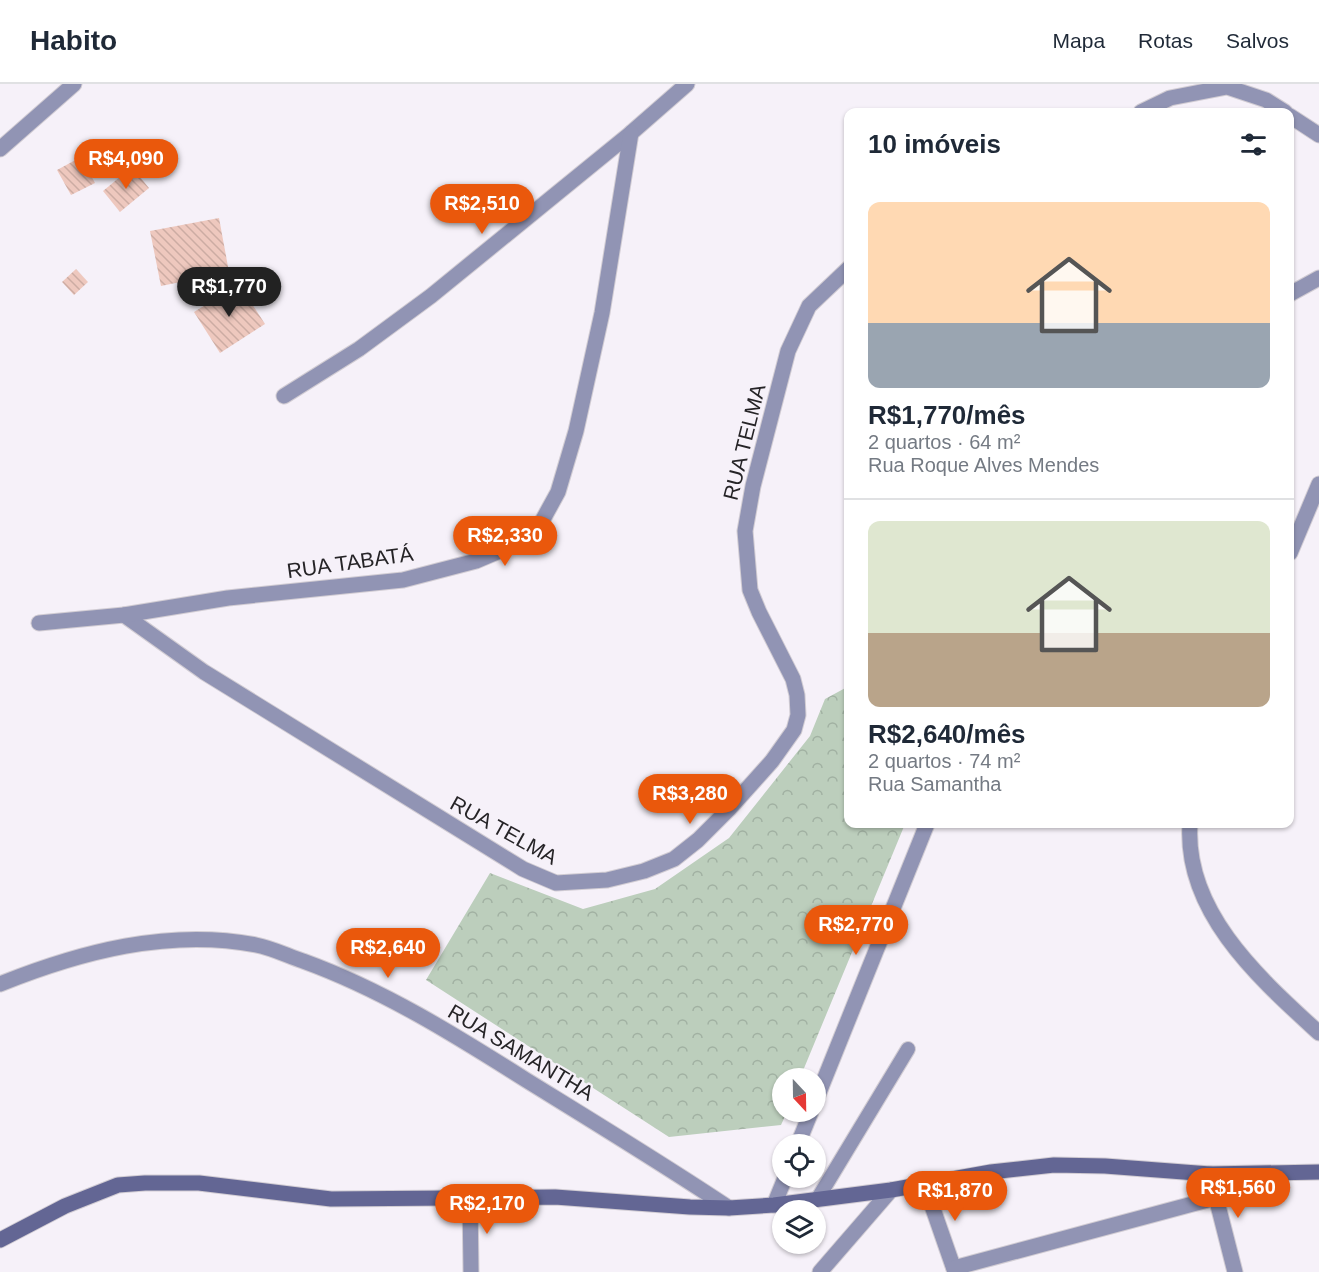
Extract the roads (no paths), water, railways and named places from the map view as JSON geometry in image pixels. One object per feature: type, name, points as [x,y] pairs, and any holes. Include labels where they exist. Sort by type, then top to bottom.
[{"type":"street","points":[[0,149],[74,84]]},
{"type":"street","points":[[284,396],[359,350],[431,296],[632,133],[687,84]]},
{"type":"street","points":[[1149,108],[1170,98],[1227,87],[1266,100],[1279,108]]},
{"type":"street","points":[[1294,119],[1319,135]]},
{"type":"street","name":"RUA TABATÁ","points":[[39,623],[124,615],[228,598],[403,580],[476,561],[516,544],[541,523],[558,492],[576,431],[602,313],[632,133]]},
{"type":"street","name":"RUA TELMA","points":[[124,615],[204,672],[523,869],[556,883],[607,880],[644,871],[674,859],[698,840],[729,809],[772,761],[794,730],[798,715],[797,695],[793,679],[750,590],[745,531],[753,486],[788,351],[809,306],[844,273]]},
{"type":"street","points":[[1294,292],[1319,278]]},
{"type":"street","points":[[1294,543],[1319,484]]},
{"type":"street","points":[[826,1075],[925,828]]},
{"type":"street","points":[[1190,828],[1188,845],[1199,887],[1215,920],[1256,972],[1319,1033]]},
{"type":"street","name":"RUA SAMANTHA","points":[[0,984],[55,964],[143,943],[178,940],[258,945],[368,987],[467,1042],[729,1208]]},
{"type":"street","points":[[805,1200],[891,1190],[991,1172],[1054,1165],[1105,1166],[1210,1174],[1319,1172]]},
{"type":"street","points":[[1210,1174],[1235,1272]]},
{"type":"street","points":[[0,1240],[65,1206],[118,1185],[127,1184],[199,1183],[332,1199],[555,1197],[690,1207],[729,1208],[772,1205]]},
{"type":"street","points":[[924,1183],[955,1270],[1215,1198]]},
{"type":"street","points":[[820,1272],[891,1190]]},
{"type":"street","points":[[471,1198],[471,1272]]},
{"type":"lane","points":[[818,1198],[908,1049]]}]
